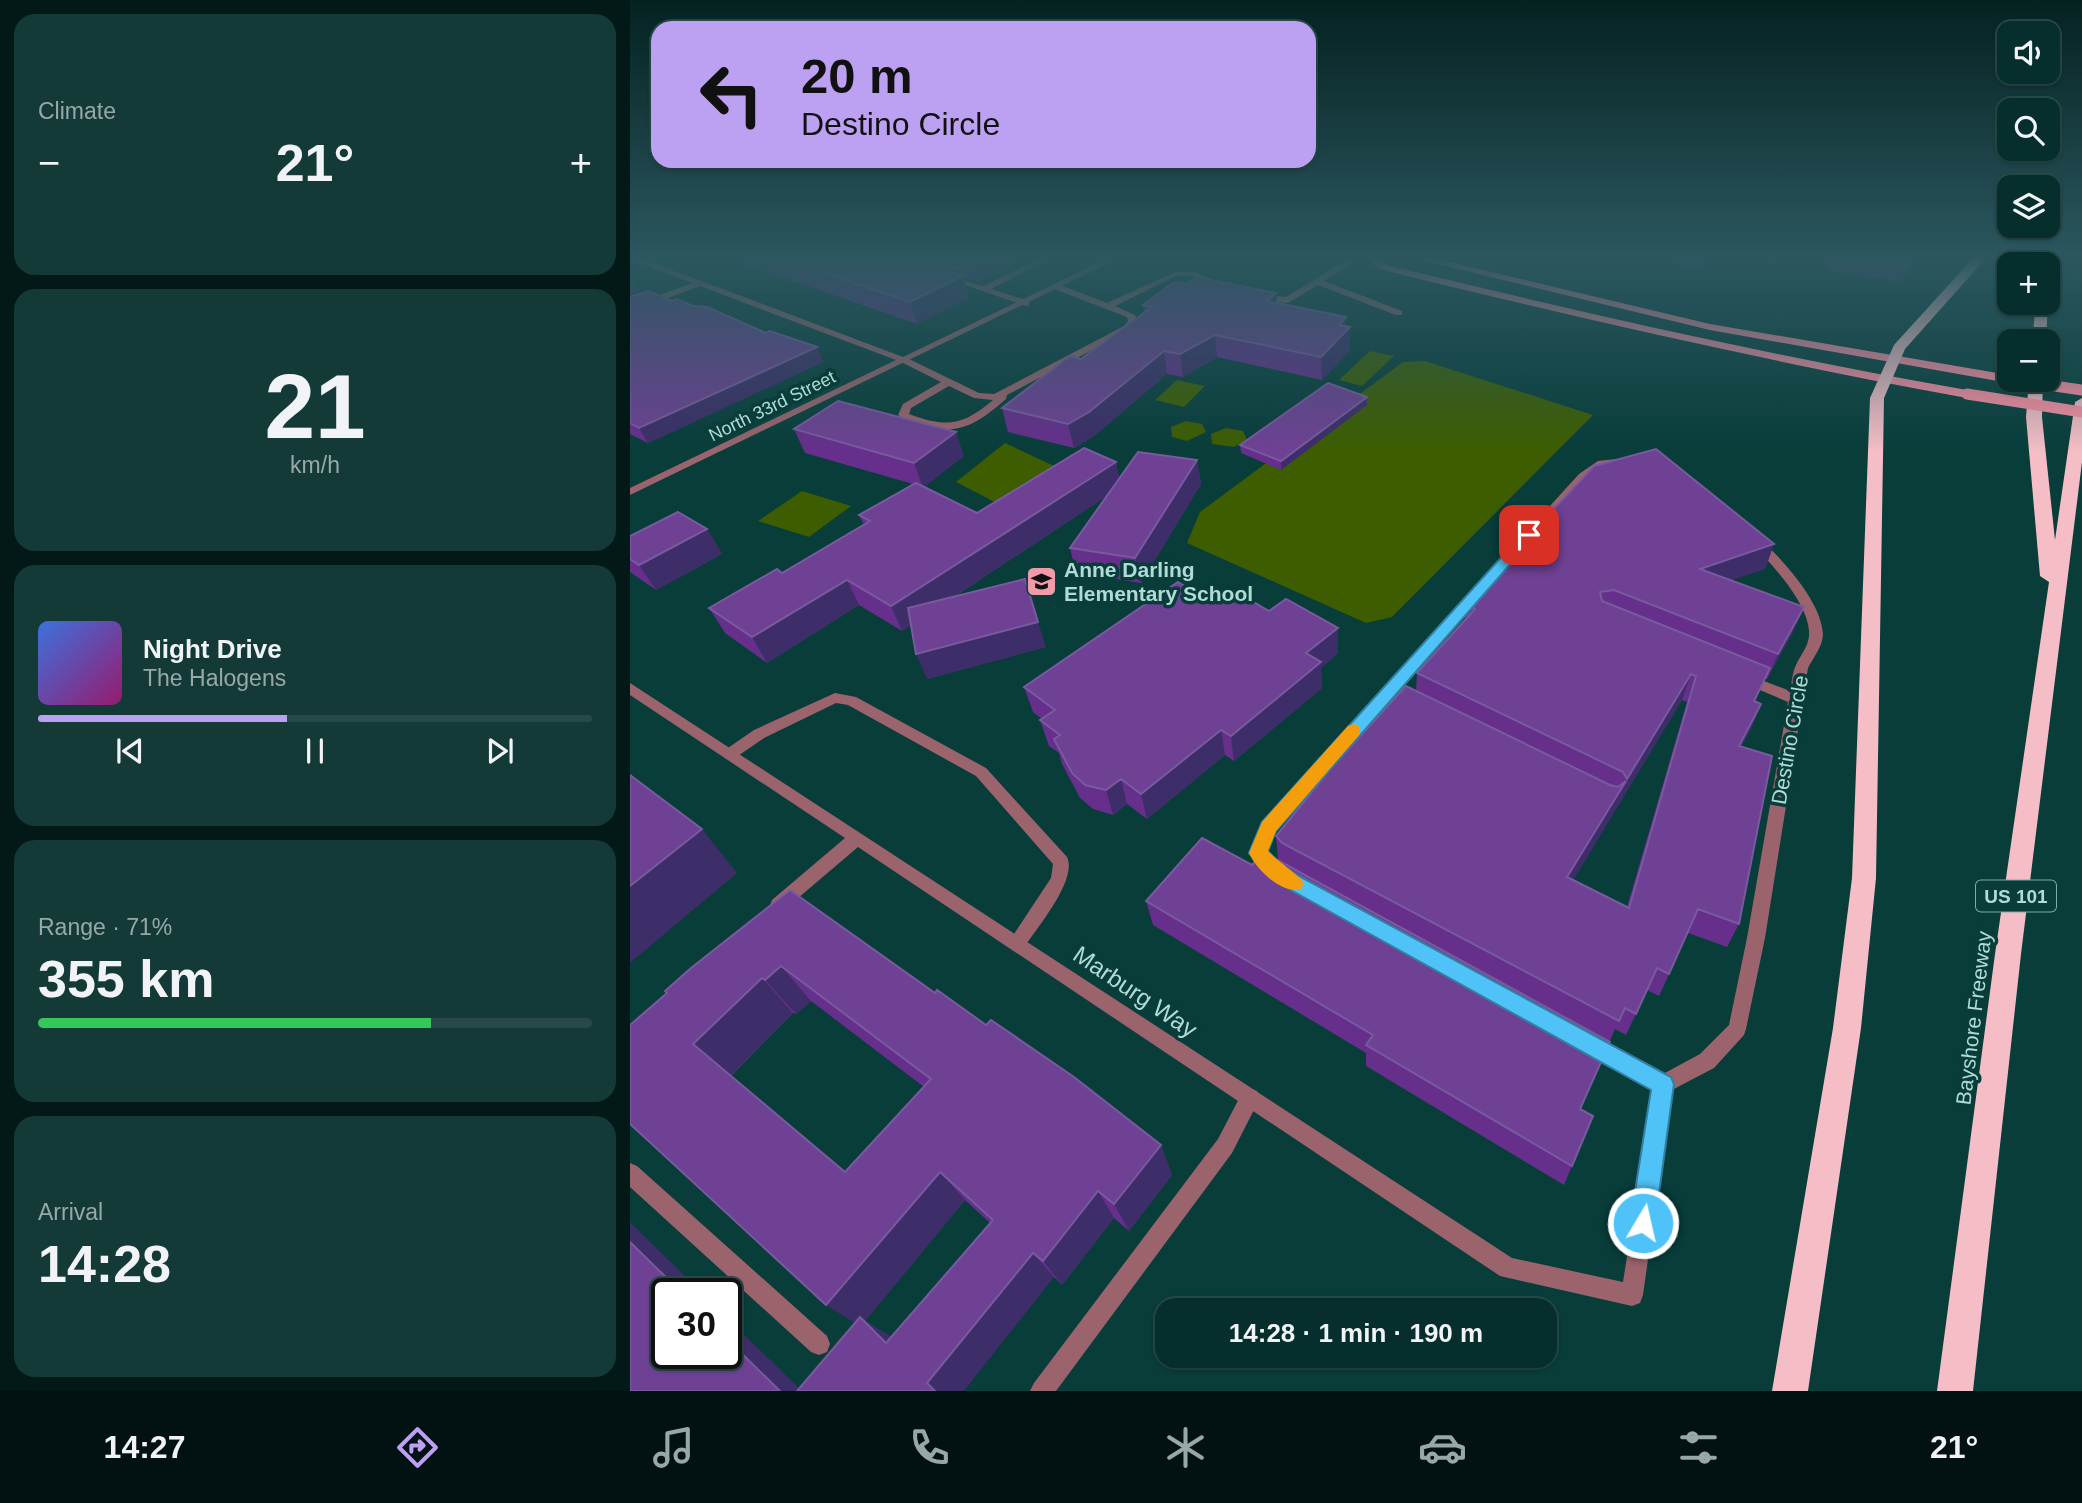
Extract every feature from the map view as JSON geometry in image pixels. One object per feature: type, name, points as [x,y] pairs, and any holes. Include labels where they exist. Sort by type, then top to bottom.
[{"type":"highway","points":[[1790,1391],[1844,1041],[1864,878],[1877,398],[1899,348],[1923,322]]},
{"type":"highway","points":[[2035,392],[2034,417],[2053,610]]},
{"type":"highway","name":"Bayshore Freeway","points":[[1955,1391],[2053,610],[2082,402]]},
{"type":"main road","points":[[1610,322],[1810,366],[1997,377]]},
{"type":"main road","points":[[1688,322],[1889,370],[1967,394],[2082,412]]},
{"type":"main road","points":[[2060,387],[2082,390]]},
{"type":"street","points":[[801,322],[904,360],[986,398],[1006,395]]},
{"type":"street","name":"North 33rd Street","points":[[630,492],[986,322]]},
{"type":"street","points":[[948,382],[906,406],[904,415],[958,428],[974,421],[1006,395],[1127,328],[1132,322]]},
{"type":"street","name":"Destino Circle","points":[[1633,460],[1672,475],[1736,525],[1779,564],[1812,612],[1816,636],[1801,668],[1796,699],[1756,938],[1737,1029],[1707,1060],[1663,1084],[1277,874],[1258,853],[1269,827],[1393,696],[1583,476],[1602,463],[1633,460]]},
{"type":"street","points":[[1731,673],[1796,699]]},
{"type":"street","name":"Marburg Way","points":[[630,688],[1508,1268],[1632,1295],[1663,1084]]},
{"type":"street","points":[[730,754],[759,734],[835,698],[851,701],[981,772],[1061,862],[1059,880],[1017,943]]},
{"type":"street","points":[[765,916],[857,838]]},
{"type":"street","points":[[1042,1391],[1224,1146],[1250,1098]]},
{"type":"street","points":[[630,1173],[819,1344]]},
{"type":"green space","points":[[1370,351],[1394,356],[1362,386],[1339,380]]},
{"type":"green space","points":[[1425,361],[1593,415],[1392,617],[1366,623],[1187,543],[1200,512],[1403,362]]},
{"type":"green space","points":[[1177,380],[1205,386],[1184,407],[1155,400]]},
{"type":"green space","points":[[1186,421],[1202,424],[1206,432],[1187,441],[1172,437],[1171,427]]},
{"type":"green space","points":[[1226,428],[1243,431],[1247,440],[1234,447],[1212,444],[1211,434]]},
{"type":"green space","points":[[1005,443],[1067,472],[1008,509],[956,482]]},
{"type":"green space","points":[[802,491],[851,506],[809,537],[758,521]]},
{"type":"building","points":[[630,322],[741,322],[766,333],[770,331],[817,347],[639,428],[630,423]]},
{"type":"building","points":[[1132,322],[1342,322],[1339,325],[1350,327],[1321,357],[1215,335],[1180,354],[1164,351],[1089,412],[1068,424],[1002,408],[1070,356],[1081,359]]},
{"type":"building","points":[[1328,383],[1367,397],[1281,461],[1240,445]]},
{"type":"building","points":[[838,401],[956,432],[914,463],[794,429]]},
{"type":"building","points":[[1084,448],[1116,462],[891,606],[847,580],[752,637],[709,608],[777,569],[782,573],[870,521],[859,515],[916,483],[977,513]]},
{"type":"building","points":[[1656,449],[1774,544],[1700,569],[1804,607],[1778,654],[1614,590],[1600,592],[1602,601],[1770,668],[1754,701],[1761,704],[1739,746],[1772,756],[1739,924],[1698,909],[1669,974],[1657,968],[1636,1014],[1625,1008],[1619,1021],[1282,843],[1276,836],[1332,767],[1406,686],[1610,785],[1618,787],[1626,781],[1567,877],[1629,908],[1696,676],[1691,674],[1627,779],[1623,772],[1417,673],[1475,609],[1467,605],[1473,595],[1594,466]]},
{"type":"building","points":[[1138,452],[1197,460],[1135,558],[1070,548]]},
{"type":"building","points":[[678,512],[707,529],[639,565],[630,559],[630,536]]},
{"type":"building","points":[[1025,579],[1038,622],[916,654],[908,608]]},
{"type":"building","points":[[1178,582],[1207,599],[1218,591],[1238,602],[1245,597],[1269,611],[1286,599],[1338,628],[1306,653],[1321,662],[1231,736],[1221,730],[1141,794],[1121,779],[1106,790],[1085,785],[1072,773],[1054,739],[1060,735],[1040,720],[1055,710],[1024,687]]},
{"type":"building","points":[[630,775],[702,829],[630,886]]},
{"type":"building","points":[[1202,838],[1252,865],[1263,852],[1610,1042],[1580,1109],[1593,1116],[1572,1166],[1366,1045],[1373,1035],[1146,901]]},
{"type":"building","points":[[790,890],[935,993],[937,990],[986,1025],[991,1020],[1074,1077],[1161,1145],[1114,1204],[1098,1191],[1043,1261],[1033,1253],[927,1383],[935,1391],[797,1391],[860,1317],[886,1343],[993,1220],[940,1172],[826,1305],[630,1124],[630,1025],[691,968]],"holes":[[[781,966],[931,1079],[845,1172],[693,1044],[762,978],[765,980]]]},
{"type":"building","points":[[630,1242],[667,1278],[651,1278],[651,1369],[742,1369],[742,1354],[780,1391],[630,1391]]},
{"type":"slow traffic","points":[[1294,883],[1277,874],[1258,853],[1269,827],[1354,730]]},
{"type":"place","name":"Anne Darling Elementary School","points":[[1041,582]]},
{"type":"route","points":[[1529,535],[1269,827],[1258,853],[1277,874],[1663,1084],[1643,1223]]}]
